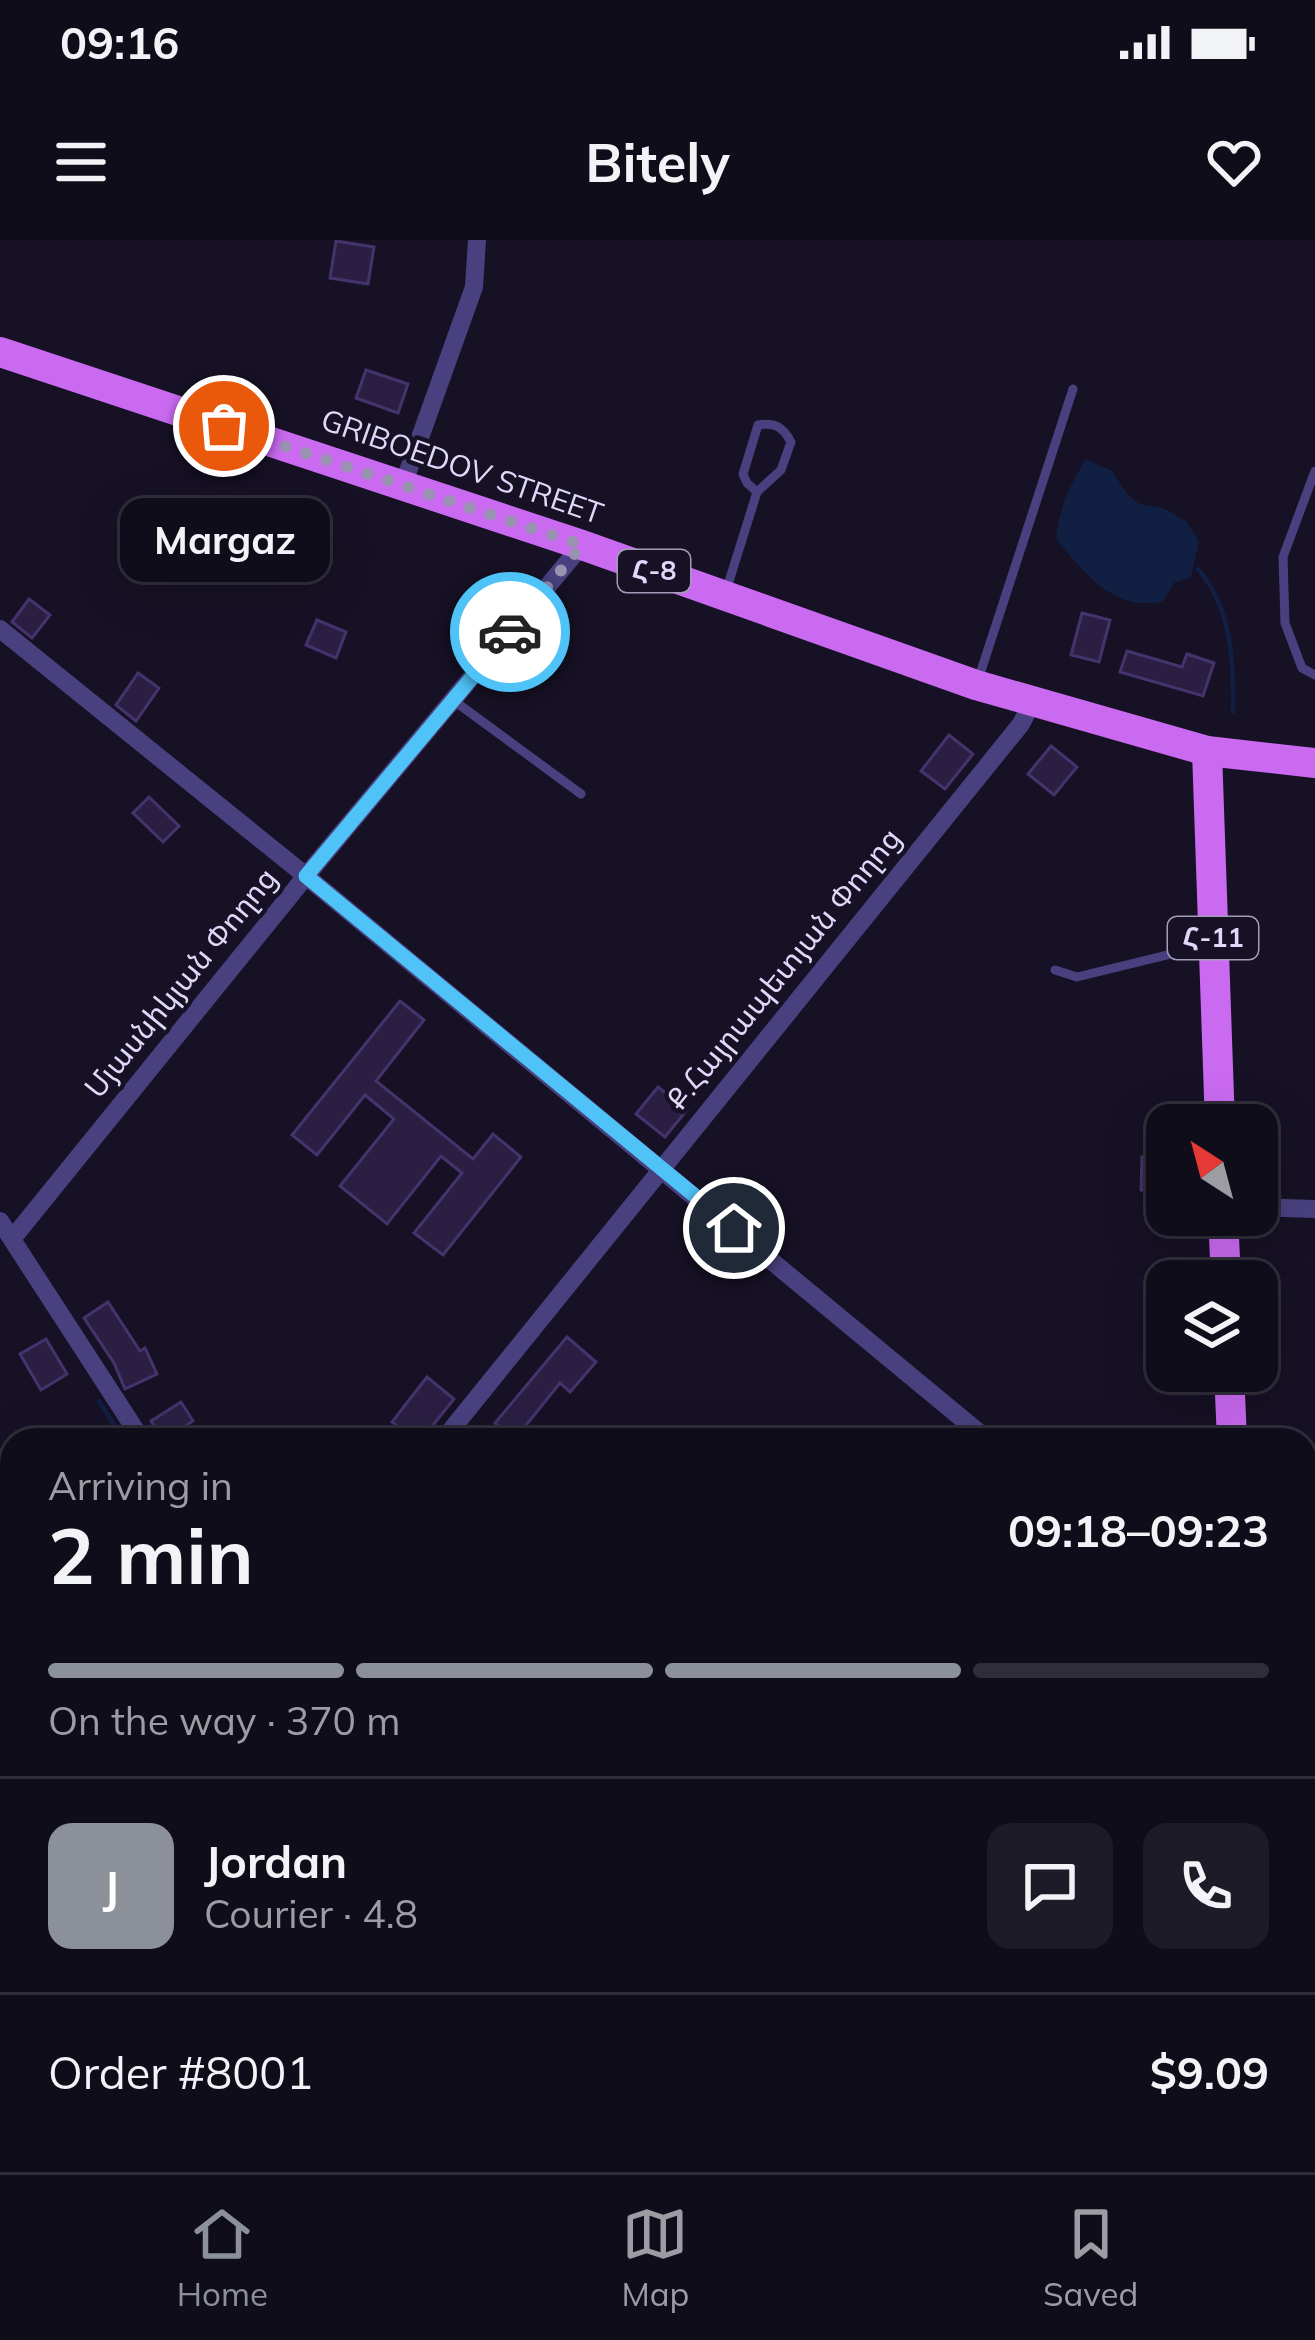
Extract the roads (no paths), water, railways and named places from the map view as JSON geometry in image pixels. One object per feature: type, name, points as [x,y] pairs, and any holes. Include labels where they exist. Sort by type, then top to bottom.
[{"type":"main road","name":"GRIBOEDOV STREET","points":[[0,352],[582,545],[976,686],[1207,751],[1315,763]]},
{"type":"main road","name":"Հ-11","points":[[1207,751],[1219,1104]]},
{"type":"main road","points":[[1230,1392],[1231,1428]]},
{"type":"street","points":[[403,484],[474,287],[477,240]]},
{"type":"street","name":"Մյասնիկյան Փողոց","points":[[12,1239],[582,545]]},
{"type":"street","points":[[0,629],[974,1428]]},
{"type":"street","name":"Ք.Հայրապետյան Փողոց","points":[[453,1428],[1021,724],[1033,701]]},
{"type":"street","points":[[1278,1208],[1315,1209]]},
{"type":"street","points":[[0,1221],[134,1428]]},
{"type":"lane","points":[[976,686],[1073,389]]},
{"type":"lane","points":[[724,596],[757,492],[782,470],[791,442],[784,430],[770,423],[758,425],[743,474],[757,492]]},
{"type":"lane","points":[[1315,471],[1283,557],[1285,623],[1302,668],[1315,675]]},
{"type":"lane","points":[[453,700],[580,794]]},
{"type":"lane","points":[[1055,970],[1077,977],[1213,943]]},
{"type":"water","points":[[1086,459],[1112,471],[1139,504],[1163,508],[1186,521],[1199,541],[1191,577],[1174,583],[1162,602],[1128,601],[1114,595],[1089,576],[1056,539],[1066,497]]},
{"type":"waterway","points":[[1198,569],[1224,618],[1233,712]]},
{"type":"waterway","points":[[99,1401],[116,1428]]},
{"type":"place","name":"Margaz","points":[[224,426]]}]
